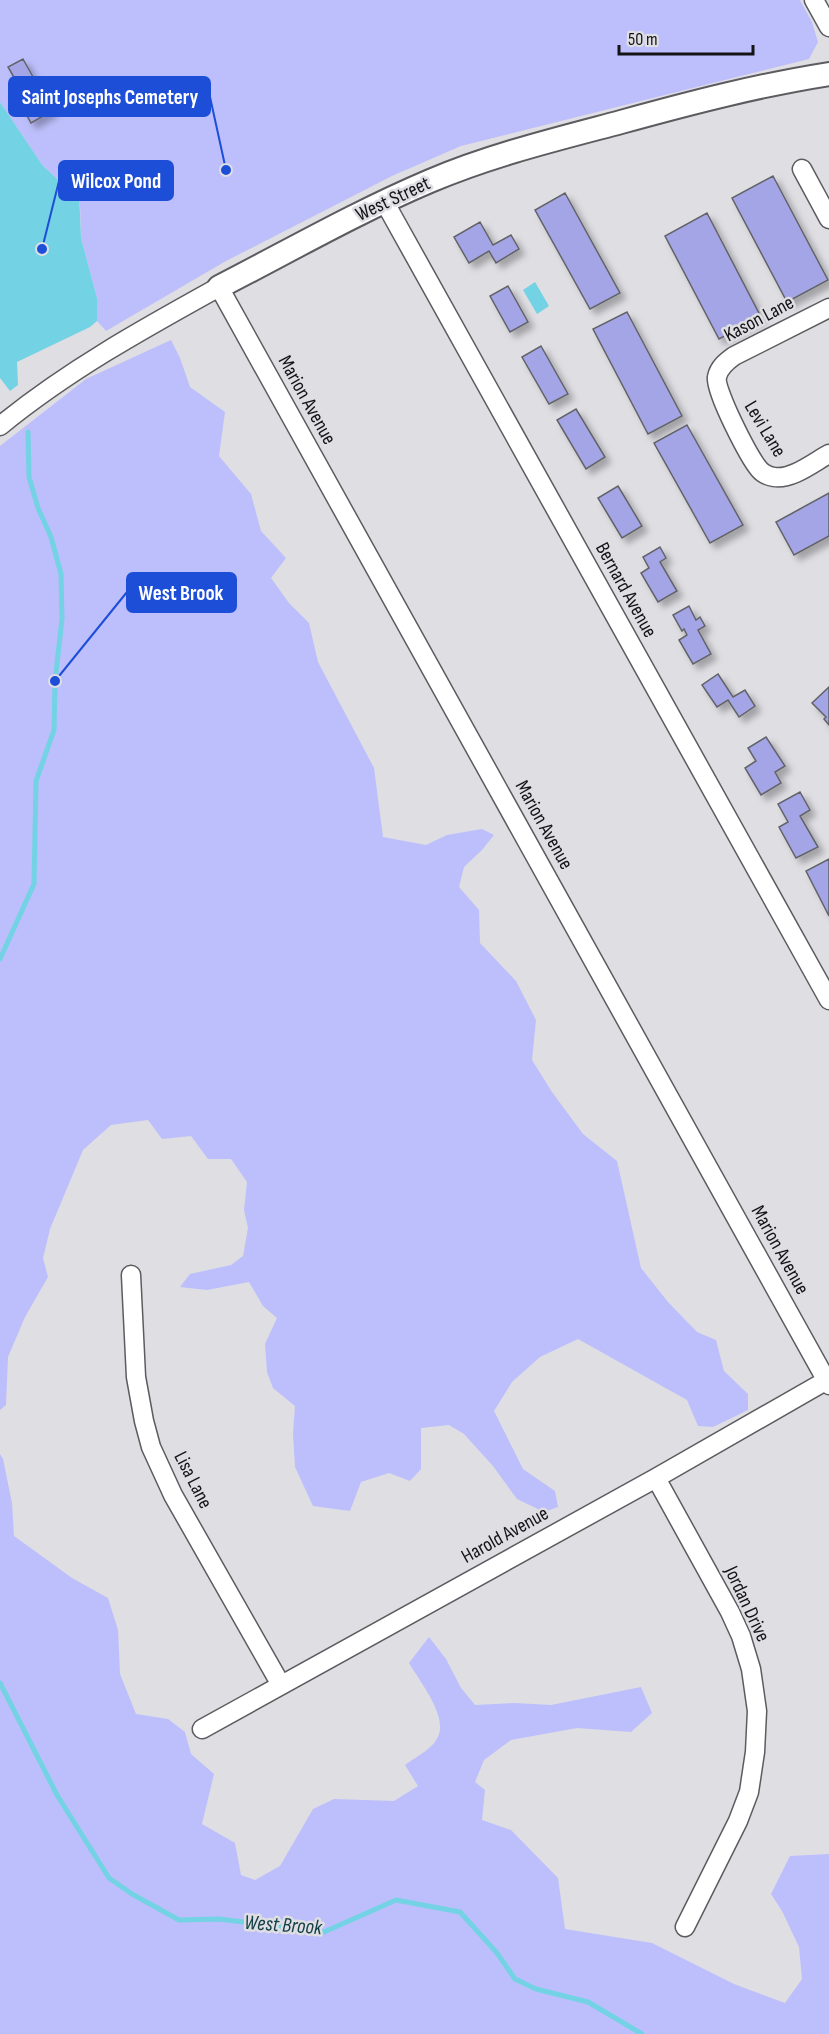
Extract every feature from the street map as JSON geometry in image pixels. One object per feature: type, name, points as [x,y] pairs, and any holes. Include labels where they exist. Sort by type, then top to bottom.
[{"type":"street","points":[[814,0],[829,27]]},
{"type":"street","name":"West Street","points":[[0,426],[60,381],[93,360],[219,287],[384,201],[455,171],[546,142],[739,91],[829,74]]},
{"type":"street","points":[[802,169],[829,219]]},
{"type":"street","name":"Bernard Avenue","points":[[384,201],[829,1000]]},
{"type":"street","name":"Marion Avenue","points":[[219,287],[828,1381]]},
{"type":"street","name":"Kason Lane","points":[[717,376],[723,365],[734,356],[829,308]]},
{"type":"street","name":"Levi Lane","points":[[717,376],[717,387],[723,402],[753,461],[764,474],[778,478],[785,476],[829,454]]},
{"type":"street","name":"Lisa Lane","points":[[131,1275],[136,1377],[151,1447],[173,1495],[281,1684]]},
{"type":"street","name":"Harold Avenue","points":[[202,1729],[828,1381]]},
{"type":"street","name":"Jordan Drive","points":[[656,1478],[741,1636],[751,1669],[757,1711],[755,1752],[748,1792],[738,1821],[686,1927]]},
{"type":"shaded area","points":[[0,0],[800,0],[812,22],[818,42],[809,59],[461,146],[392,176],[226,261],[106,331],[97,321],[97,298],[81,238],[80,204],[74,188],[65,186],[43,166],[0,102]]},
{"type":"shaded area","points":[[0,102],[43,166],[65,186],[79,191],[81,238],[97,298],[97,321],[90,327],[17,362],[18,385],[10,391],[0,378]]},
{"type":"shaded area","points":[[535,282],[549,306],[537,314],[523,290]]},
{"type":"shaded area","points":[[171,340],[190,387],[225,412],[219,456],[251,494],[261,531],[286,558],[271,578],[289,603],[309,623],[318,662],[374,768],[383,837],[426,845],[447,835],[482,829],[494,835],[464,867],[459,887],[479,910],[480,943],[516,981],[536,1020],[532,1060],[583,1134],[617,1161],[641,1268],[668,1302],[697,1332],[716,1340],[724,1371],[748,1394],[748,1410],[713,1427],[698,1426],[687,1400],[578,1339],[540,1357],[512,1382],[494,1411],[523,1469],[555,1491],[558,1507],[544,1512],[517,1499],[493,1466],[464,1434],[449,1425],[421,1428],[421,1469],[410,1481],[389,1473],[361,1482],[350,1511],[313,1506],[295,1467],[293,1434],[295,1406],[273,1388],[267,1372],[265,1344],[277,1318],[263,1306],[249,1282],[207,1290],[180,1287],[190,1274],[231,1265],[243,1256],[248,1228],[244,1210],[247,1182],[231,1159],[208,1159],[191,1136],[162,1139],[148,1120],[111,1125],[83,1150],[50,1229],[43,1258],[48,1277],[25,1317],[8,1357],[6,1405],[0,1410],[0,446],[86,379]]},
{"type":"shaded area","points":[[0,1454],[12,1503],[14,1536],[72,1578],[108,1598],[118,1630],[120,1674],[136,1714],[168,1719],[185,1732],[191,1754],[214,1774],[202,1824],[235,1843],[241,1875],[255,1880],[280,1866],[313,1809],[334,1799],[394,1801],[418,1786],[405,1765],[434,1744],[440,1726],[435,1707],[409,1663],[429,1637],[446,1659],[461,1688],[475,1705],[515,1703],[551,1705],[641,1687],[652,1713],[631,1732],[577,1728],[511,1740],[484,1760],[475,1782],[485,1790],[482,1820],[511,1830],[558,1878],[565,1929],[652,1943],[734,1984],[785,2003],[802,1979],[799,1947],[771,1894],[790,1856],[829,1854],[829,2034],[0,2034]]},
{"type":"building","points":[[23,59],[52,111],[31,123],[12,88],[18,84],[8,67]]},
{"type":"building","points":[[773,176],[828,280],[787,302],[732,198]]},
{"type":"building","points":[[565,193],[620,293],[590,309],[535,210]]},
{"type":"building","points":[[707,213],[761,317],[719,339],[665,236]]},
{"type":"building","points":[[480,222],[493,245],[511,235],[519,249],[496,263],[489,251],[469,263],[454,237]]},
{"type":"building","points":[[508,286],[528,322],[510,332],[490,296]]},
{"type":"building","points":[[627,312],[682,416],[648,434],[593,329]]},
{"type":"building","points":[[541,346],[568,394],[549,404],[522,357]]},
{"type":"building","points":[[576,409],[605,457],[586,469],[557,420]]},
{"type":"building","points":[[687,425],[743,525],[710,543],[654,443]]},
{"type":"building","points":[[618,486],[642,526],[622,538],[598,498]]},
{"type":"building","points":[[829,493],[829,536],[794,555],[776,522]]},
{"type":"building","points":[[660,547],[666,558],[660,562],[677,591],[658,602],[641,573],[649,568],[643,557]]},
{"type":"building","points":[[689,606],[696,620],[700,617],[705,626],[698,630],[711,654],[693,664],[679,640],[687,635],[684,629],[682,631],[673,615]]},
{"type":"building","points":[[718,674],[733,697],[745,690],[755,706],[739,717],[728,700],[717,707],[702,685]]},
{"type":"building","points":[[829,687],[829,725],[824,719],[826,717],[812,703]]},
{"type":"building","points":[[766,737],[785,766],[775,772],[781,783],[761,795],[745,768],[756,761],[748,748]]},
{"type":"building","points":[[800,792],[810,810],[800,816],[818,847],[796,858],[779,827],[788,822],[778,804]]},
{"type":"building","points":[[829,859],[829,916],[806,871]]},
{"type":"waterway","name":"West Brook","points":[[0,959],[34,884],[36,781],[54,730],[55,681],[62,619],[61,574],[51,537],[38,508],[29,477],[28,432]]},
{"type":"waterway","name":"West Brook","points":[[0,1683],[57,1795],[109,1878],[132,1894],[179,1920],[219,1919],[324,1932],[396,1900],[460,1912],[497,1953],[515,1979],[536,1989],[588,2002],[642,2034]]},
{"type":"place","name":"Saint Josephs Cemetery","points":[[226,170]]},
{"type":"place","name":"Wilcox Pond","points":[[42,249]]},
{"type":"place","name":"West Brook","points":[[55,681]]}]
